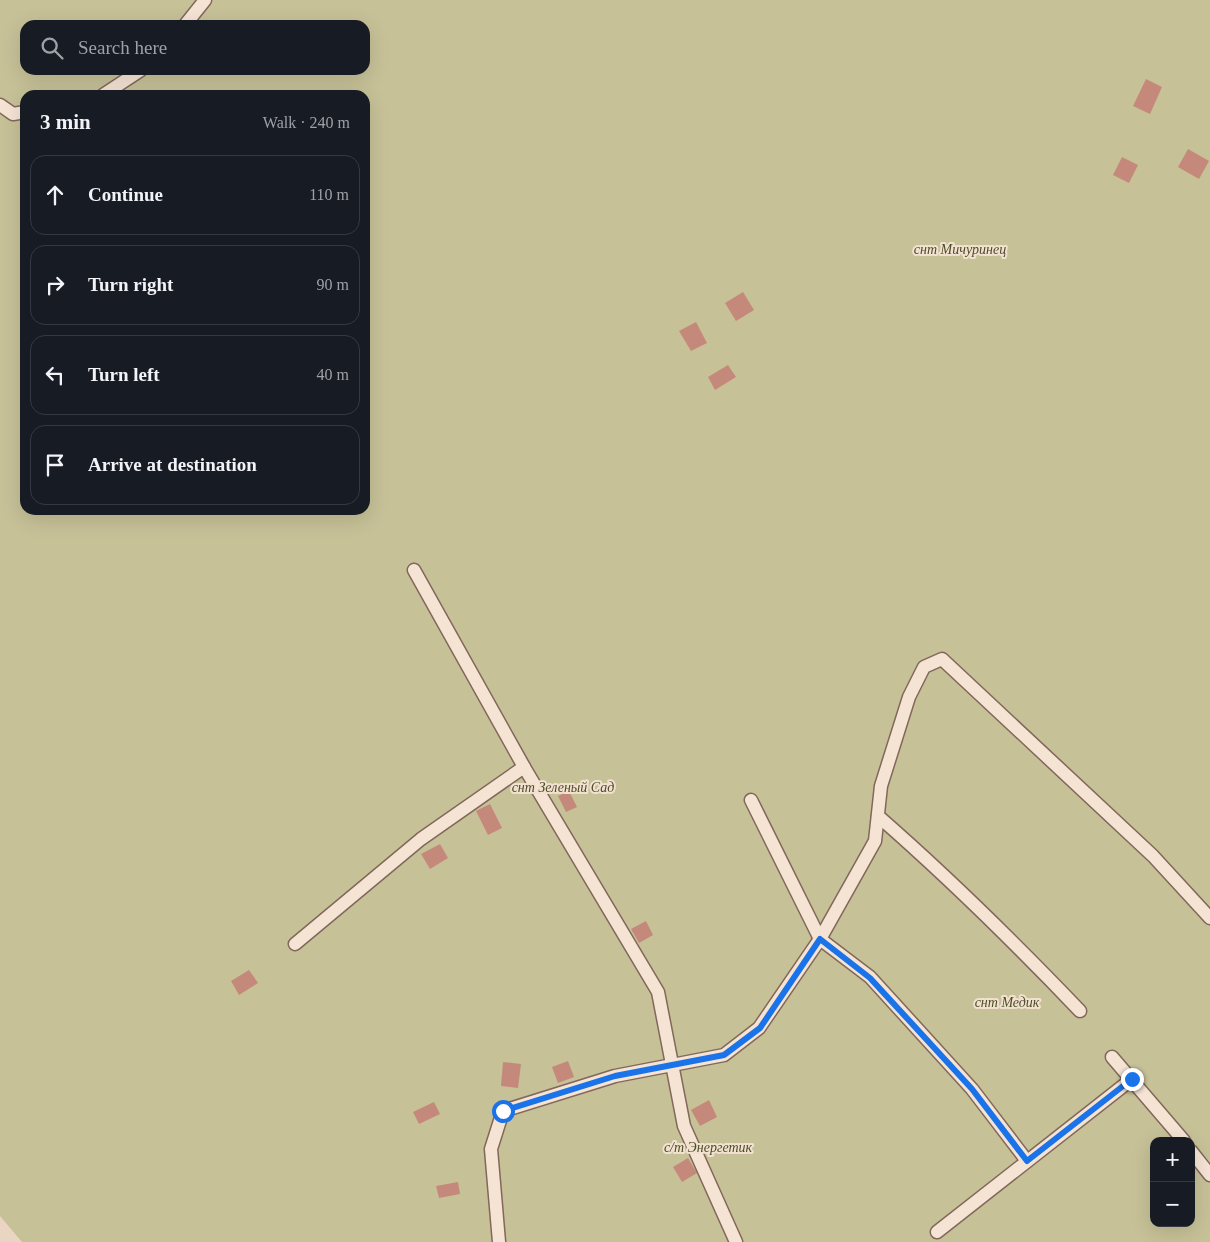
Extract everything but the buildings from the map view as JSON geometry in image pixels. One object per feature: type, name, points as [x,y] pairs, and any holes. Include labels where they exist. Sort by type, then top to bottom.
[{"type":"lane","points":[[189,20],[206,0]]},
{"type":"lane","points":[[111,90],[133,75]]},
{"type":"lane","points":[[0,105],[13,114],[20,113]]},
{"type":"lane","points":[[414,570],[524,767],[658,992],[674,1065],[684,1126],[736,1242]]},
{"type":"lane","points":[[499,1242],[491,1149],[503,1111],[615,1076],[724,1055],[760,1028],[820,939],[875,841],[881,786],[909,697],[924,666],[942,659],[1153,856],[1210,918]]},
{"type":"lane","points":[[295,944],[421,839],[524,767]]},
{"type":"lane","points":[[750,800],[820,939],[876,984],[972,1089],[1027,1161]]},
{"type":"lane","points":[[878,816],[939,869],[1012,939],[1080,1012]]},
{"type":"lane","points":[[1112,1057],[1181,1137]]},
{"type":"lane","points":[[936,1232],[1132,1079]]},
{"type":"lane","points":[[1195,1156],[1210,1175]]},
{"type":"green space","points":[[0,0],[1210,0],[1210,1242],[22,1242],[0,1216]]},
{"type":"route","points":[[503,1111],[615,1076],[724,1055],[760,1028],[820,939],[870,978],[972,1089],[1027,1161],[1132,1079]]},
{"type":"park label","name":"снт Мичуринец","points":[[960,249]]},
{"type":"park label","name":"снт Зеленый Сад","points":[[563,787]]},
{"type":"park label","name":"снт Медик","points":[[1007,1002]]},
{"type":"park label","name":"с/т Энергетик","points":[[708,1147]]}]
